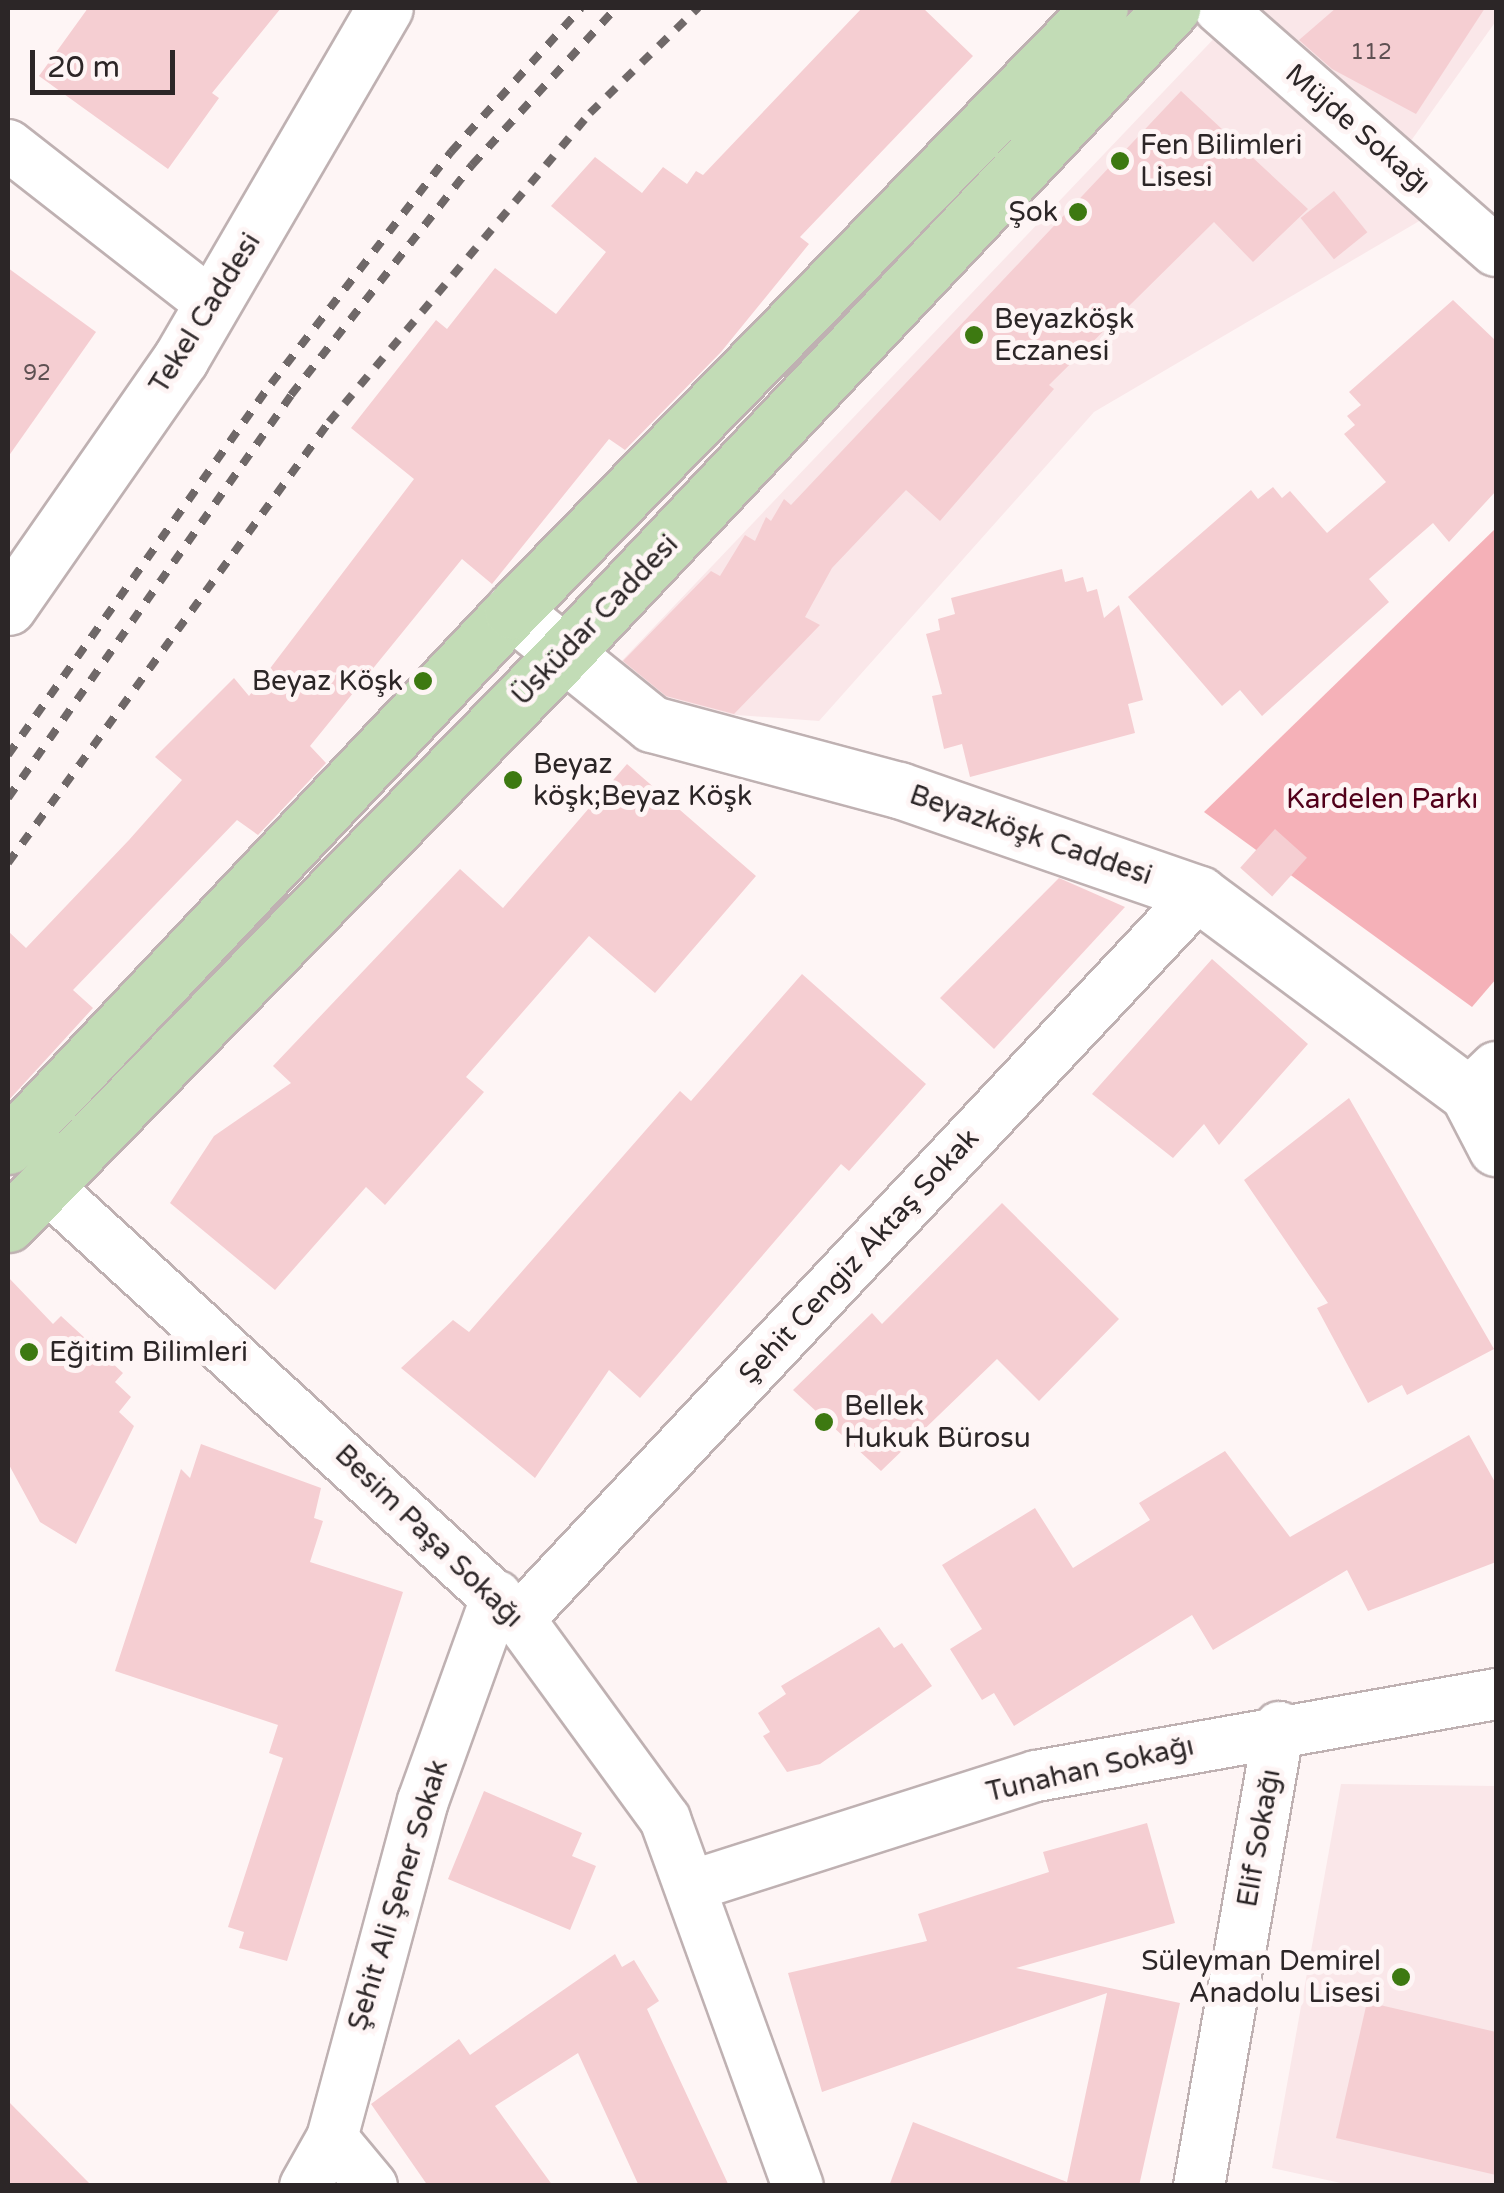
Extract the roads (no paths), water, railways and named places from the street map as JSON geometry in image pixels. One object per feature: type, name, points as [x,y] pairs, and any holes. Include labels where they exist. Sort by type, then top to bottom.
[{"type":"main road","name":"Üsküdar Caddesi","points":[[8,1224],[20,1161],[512,611],[1100,8]]},
{"type":"main road","name":"Üsküdar Caddesi","points":[[20,1161],[563,655],[1172,8]]},
{"type":"street","name":"Tekel Caddesi","points":[[8,607],[213,305],[386,8]]},
{"type":"street","name":"Müjde Sokağı","points":[[1219,8],[1496,250]]},
{"type":"street","points":[[8,145],[213,305]]},
{"type":"street","name":"Beyazköşk Caddesi","points":[[512,611],[652,724],[900,790],[1200,894],[1482,1080],[1496,1148]]},
{"type":"street","name":"Şehit Cengiz Aktaş Sokak","points":[[508,1607],[1200,894]]},
{"type":"street","name":"Besim Paşa Sokağı","points":[[20,1161],[508,1607],[665,1820],[694,1885],[798,2186]]},
{"type":"street","name":"Şehit Ali Şener Sokak","points":[[305,2186],[332,2138],[423,1801],[508,1607]]},
{"type":"street","name":"Tunahan Sokağı","points":[[694,1885],[1036,1776],[1279,1728],[1496,1694]]},
{"type":"street","name":"Elif Sokağı","points":[[1199,2186],[1279,1728]]},
{"type":"street","points":[[332,2138],[372,2186]]},
{"type":"railway","points":[[8,755],[271,384],[451,152],[581,8]]},
{"type":"railway","points":[[8,798],[291,395],[472,165],[616,8]]},
{"type":"railway","points":[[8,863],[329,422],[590,113],[698,8]]},
{"type":"place","name":"Fen Bilimleri Lisesi","points":[[1120,161]]},
{"type":"place","name":"Şok","points":[[1078,212]]},
{"type":"place","name":"Beyazköşk Eczanesi","points":[[974,335]]},
{"type":"place","name":"Beyaz Köşk","points":[[423,681]]},
{"type":"place","name":"Beyaz köşk;Beyaz Köşk","points":[[513,780]]},
{"type":"place","name":"Eğitim Bilimleri","points":[[29,1352]]},
{"type":"place","name":"Bellek Hukuk Bürosu","points":[[824,1422]]},
{"type":"place","name":"Süleyman Demirel Anadolu Lisesi","points":[[1401,1977]]},
{"type":"park label","name":"Kardelen Parkı","points":[[1382,799]]}]
